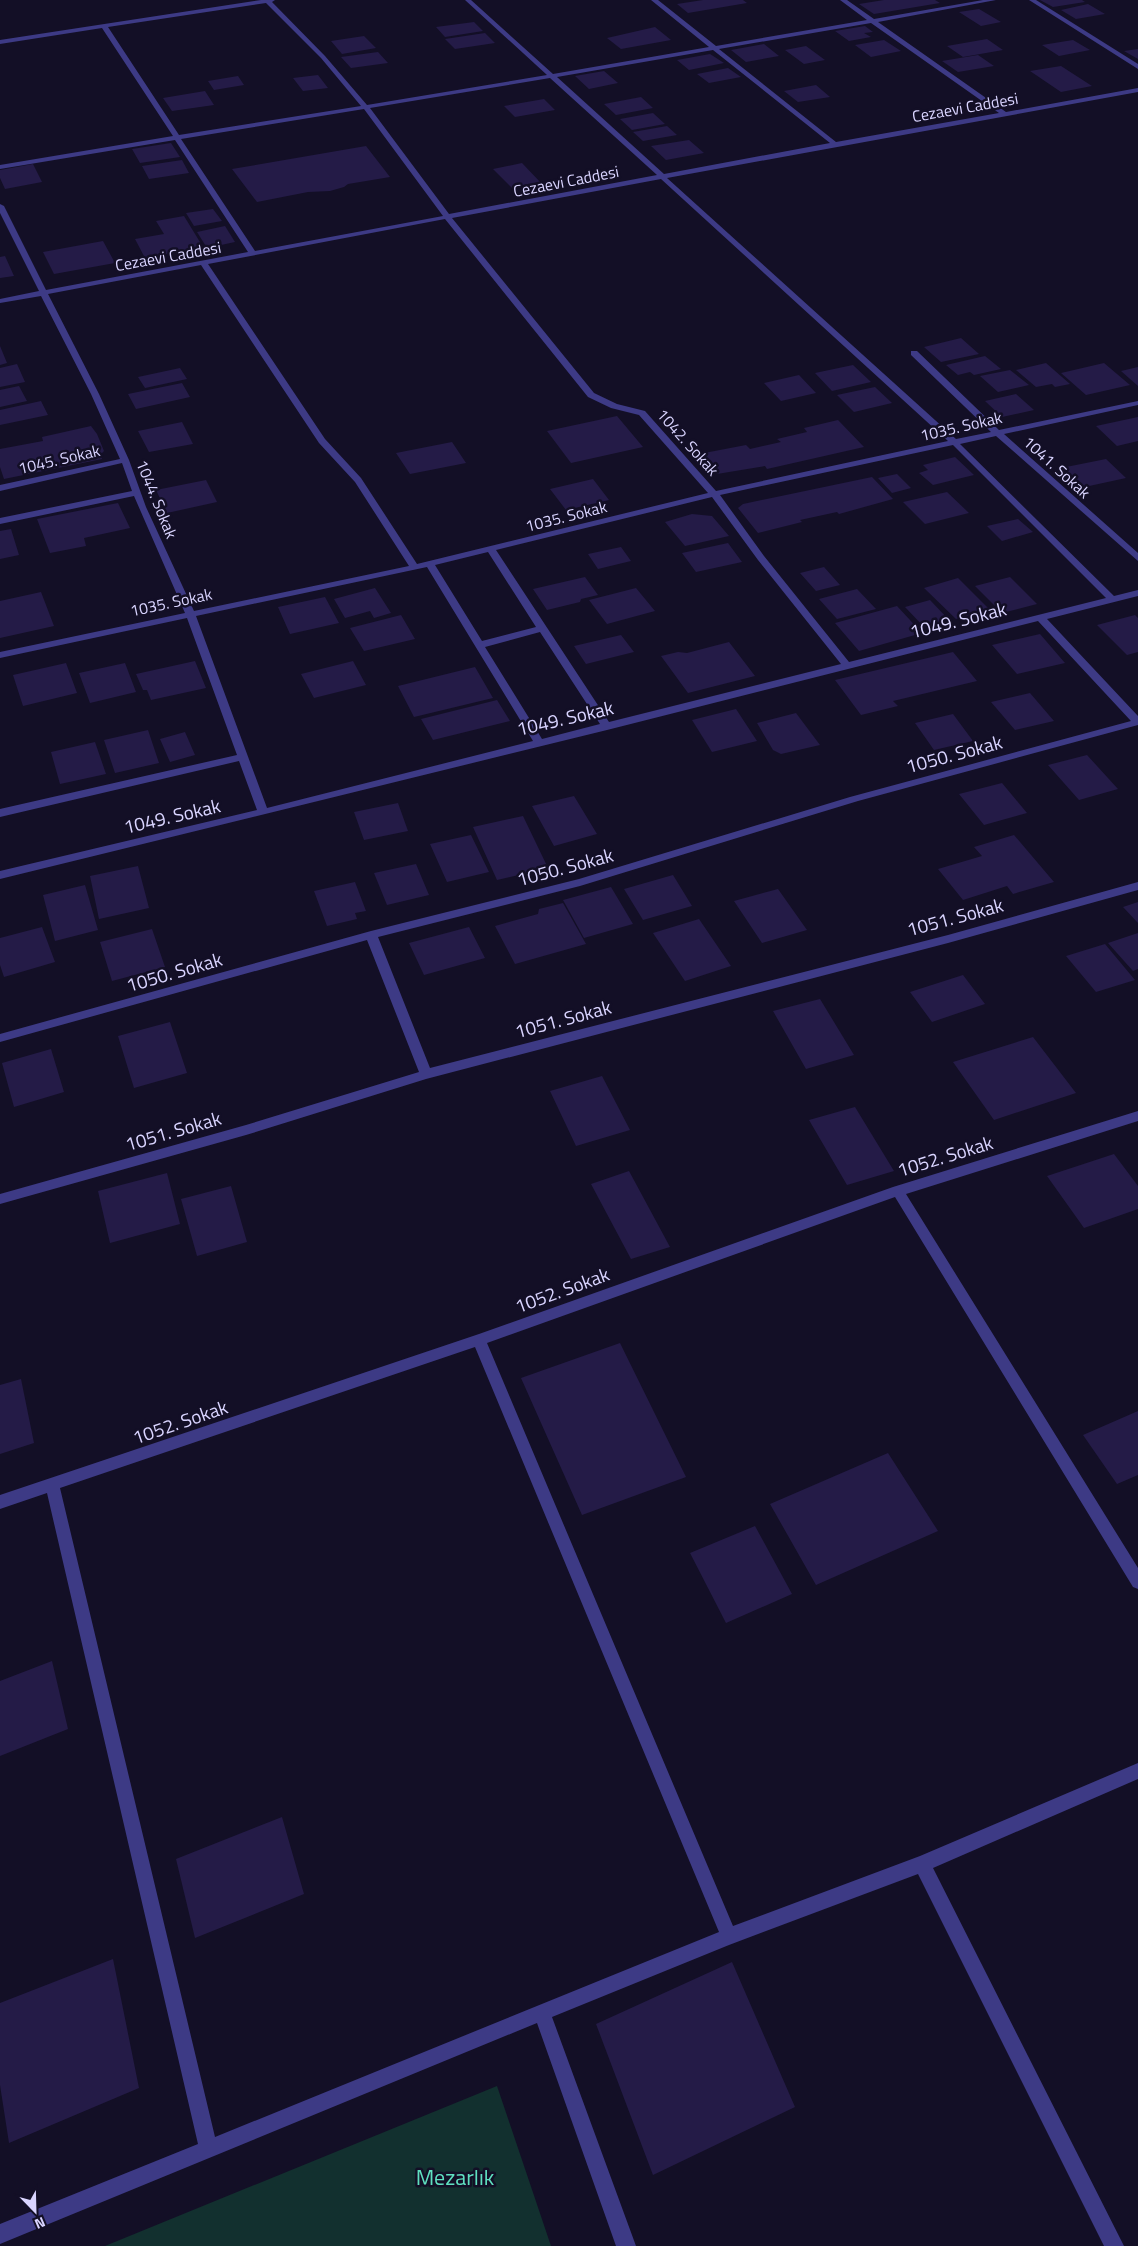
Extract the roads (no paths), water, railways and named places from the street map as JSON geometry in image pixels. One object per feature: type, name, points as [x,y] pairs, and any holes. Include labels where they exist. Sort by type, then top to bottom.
[{"type":"street","name":"1042. Sokak","points":[[267,0],[323,57],[365,106],[448,218],[591,395],[614,406],[642,413],[714,494],[760,558],[847,666]]},
{"type":"street","points":[[0,42],[272,0]]},
{"type":"street","points":[[468,0],[955,443],[1113,600]]},
{"type":"street","points":[[654,0],[835,144]]},
{"type":"street","points":[[843,0],[1005,114]]},
{"type":"street","points":[[0,167],[552,76],[993,0]]},
{"type":"street","points":[[1032,0],[1138,67]]},
{"type":"street","points":[[104,26],[253,254]]},
{"type":"street","name":"Cezaevi Caddesi","points":[[0,301],[835,144],[1138,90]]},
{"type":"street","name":"1044. Sokak","points":[[0,206],[95,394],[125,460],[137,493],[190,613],[241,757],[263,812]]},
{"type":"street","points":[[204,264],[322,441],[358,480],[414,567]]},
{"type":"street","name":"1041. Sokak","points":[[914,353],[997,433],[1138,558]]},
{"type":"street","name":"1035. Sokak","points":[[0,655],[190,613],[430,564],[714,494],[1138,404]]},
{"type":"street","name":"1045. Sokak","points":[[0,488],[125,460]]},
{"type":"street","points":[[0,521],[137,493]]},
{"type":"street","points":[[491,550],[606,727]]},
{"type":"street","points":[[430,564],[539,742]]},
{"type":"street","name":"1049. Sokak","points":[[0,875],[263,812],[1138,593]]},
{"type":"street","points":[[1041,618],[1138,722]]},
{"type":"street","points":[[480,645],[542,628]]},
{"type":"street","name":"1050. Sokak","points":[[0,1038],[371,935],[580,882],[854,799],[1138,722]]},
{"type":"street","points":[[0,813],[241,757]]},
{"type":"street","name":"1051. Sokak","points":[[0,1199],[246,1130],[426,1074],[948,939],[1138,886]]},
{"type":"street","points":[[371,935],[426,1074]]},
{"type":"street","name":"1052. Sokak","points":[[0,1502],[478,1340],[898,1191],[1138,1116]]},
{"type":"street","points":[[898,1191],[1138,1582]]},
{"type":"street","points":[[478,1340],[729,1936]]},
{"type":"street","points":[[52,1485],[209,2149]]},
{"type":"street","points":[[0,2234],[729,1936],[922,1864],[1138,1771]]},
{"type":"street","points":[[922,1864],[1114,2246]]},
{"type":"street","points":[[542,2013],[626,2246]]},
{"type":"park label","name":"Mezarlık","points":[[455,2177]]}]
